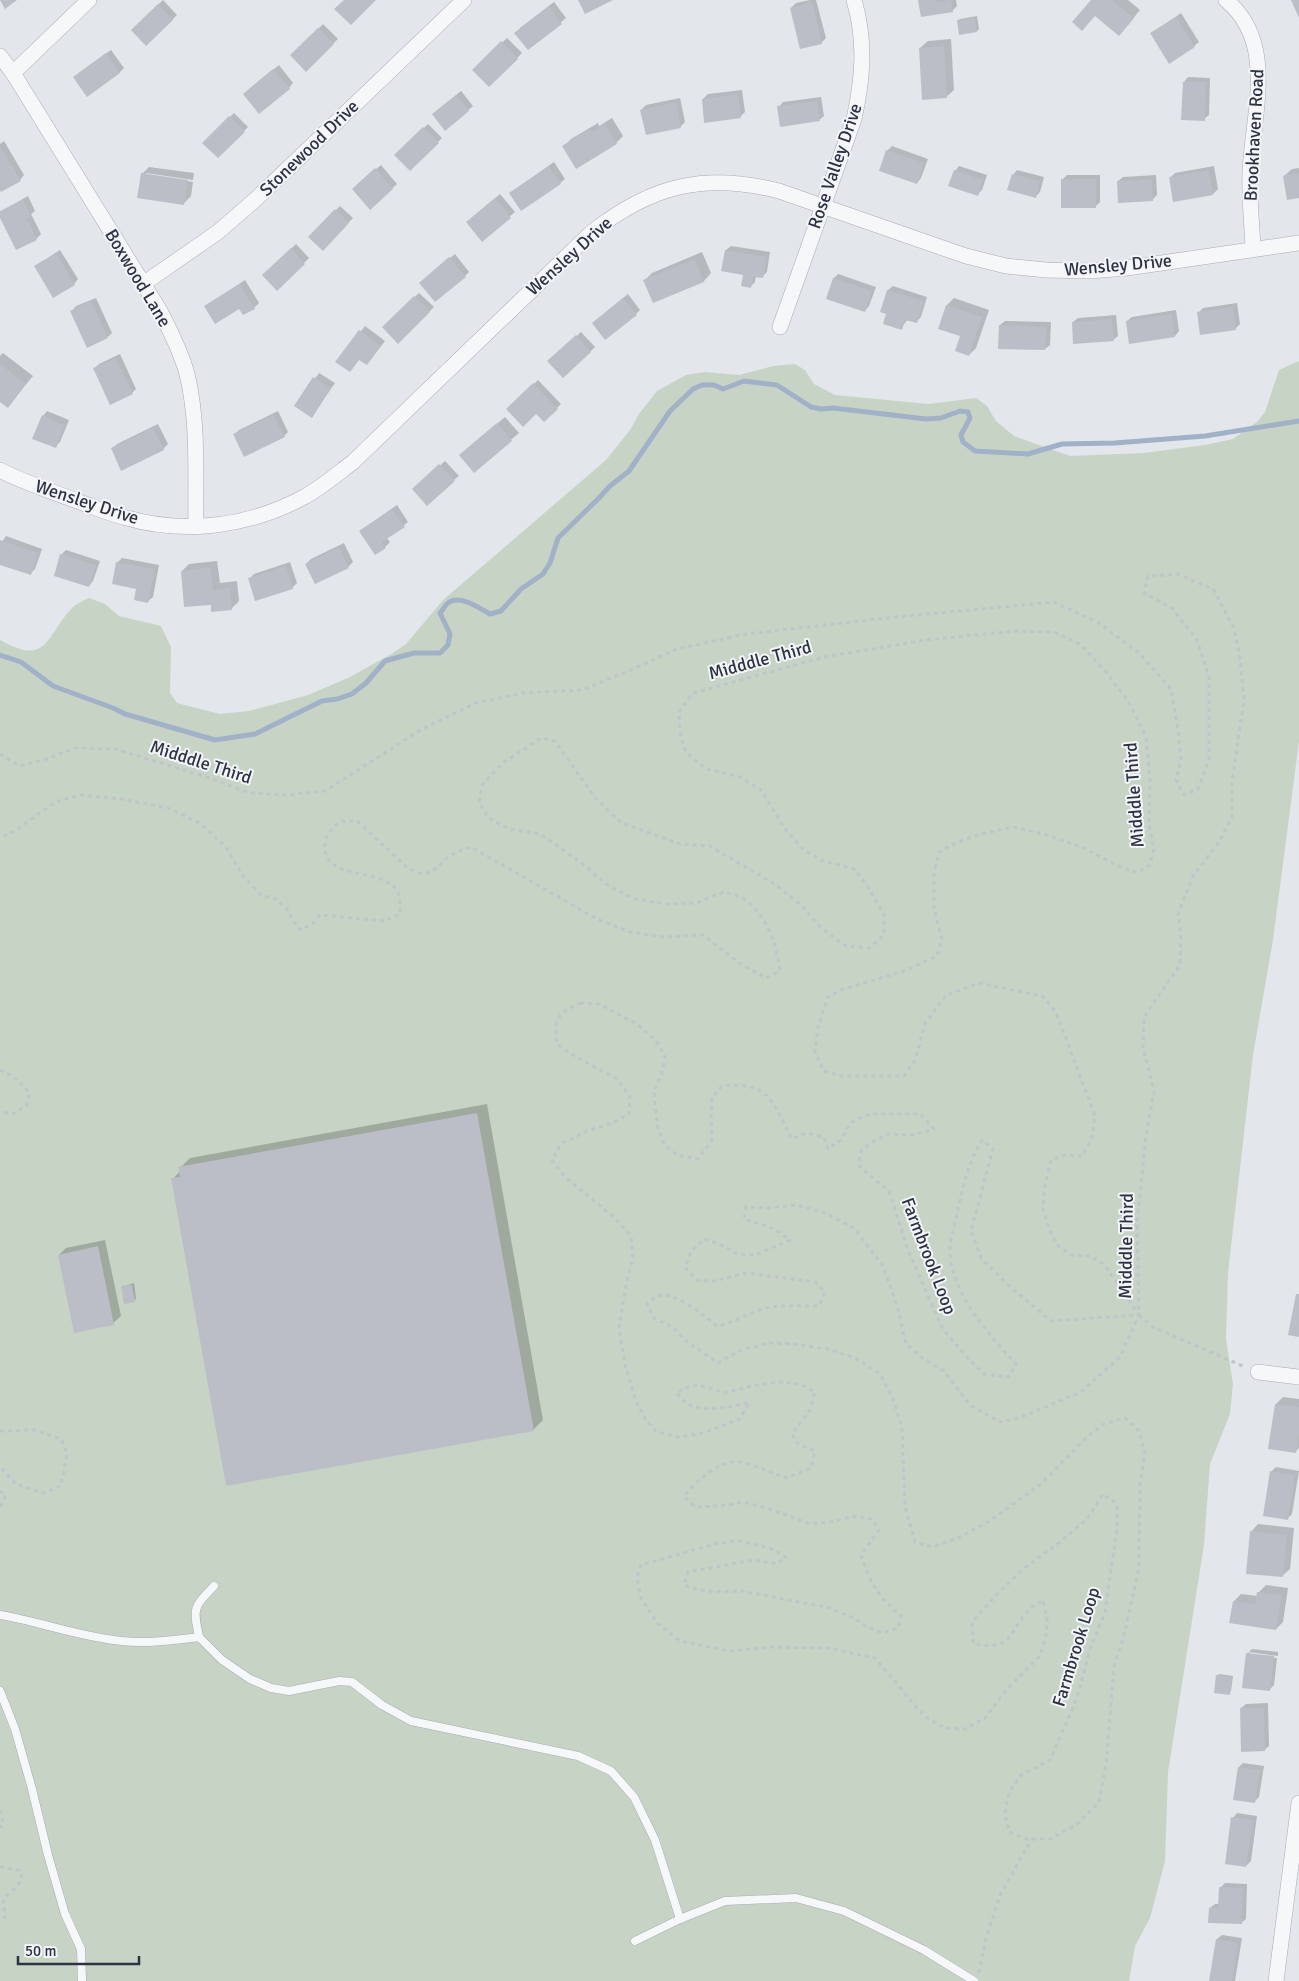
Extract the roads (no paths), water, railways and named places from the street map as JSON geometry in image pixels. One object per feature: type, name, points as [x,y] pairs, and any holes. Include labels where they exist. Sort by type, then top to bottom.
[{"type":"street","points":[[13,73],[89,0]]},
{"type":"street","name":"Stonewood Drive","points":[[143,284],[218,232],[256,199],[464,0]]},
{"type":"street","name":"Rose Valley Drive","points":[[780,327],[854,119],[861,88],[863,56],[861,31],[854,0]]},
{"type":"street","name":"Brookhaven Road","points":[[1226,0],[1243,20],[1257,54],[1259,75],[1250,174],[1253,249]]},
{"type":"street","name":"Boxwood Lane","points":[[0,56],[13,73],[160,311],[175,341],[190,389],[194,429],[196,527]]},
{"type":"street","name":"Wensley Drive","points":[[0,470],[19,480],[130,519],[162,525],[196,527],[231,523],[264,515],[305,497],[353,462],[592,232],[615,214],[641,200],[668,189],[696,184],[724,182],[761,186],[966,256],[1006,266],[1046,270],[1089,271],[1127,268],[1299,243]]},
{"type":"street","points":[[1258,1372],[1299,1377]]},
{"type":"street","points":[[1276,1981],[1299,1810]]},
{"type":"lane","points":[[214,1586],[200,1601],[194,1613],[199,1636],[222,1660],[250,1679],[271,1688],[288,1690],[339,1681],[352,1682],[382,1705],[411,1721],[578,1756],[612,1771],[634,1797],[655,1840],[680,1919]]},
{"type":"lane","points":[[0,1615],[63,1631],[123,1641],[170,1640],[199,1636]]},
{"type":"lane","points":[[0,1691],[15,1729],[65,1914],[81,1948],[82,1981]]},
{"type":"lane","points":[[634,1941],[680,1919],[725,1901],[796,1898],[844,1911],[924,1950],[976,1981]]},
{"type":"waterway","points":[[0,655],[21,662],[53,686],[125,714],[215,740],[255,734],[322,701],[352,694],[366,683],[385,661],[414,653],[440,653],[448,645],[450,634],[440,613],[448,603],[458,600],[464,601],[490,614],[501,611],[521,589],[543,574],[550,563],[558,538],[610,486],[629,471],[670,411],[693,389],[702,385],[714,385],[723,389],[744,381],[777,385],[811,407],[821,409],[833,408],[926,419],[941,418],[960,411],[968,412],[970,418],[961,435],[963,442],[975,451],[1028,454],[1062,444],[1115,443],[1205,436],[1299,421]]}]
